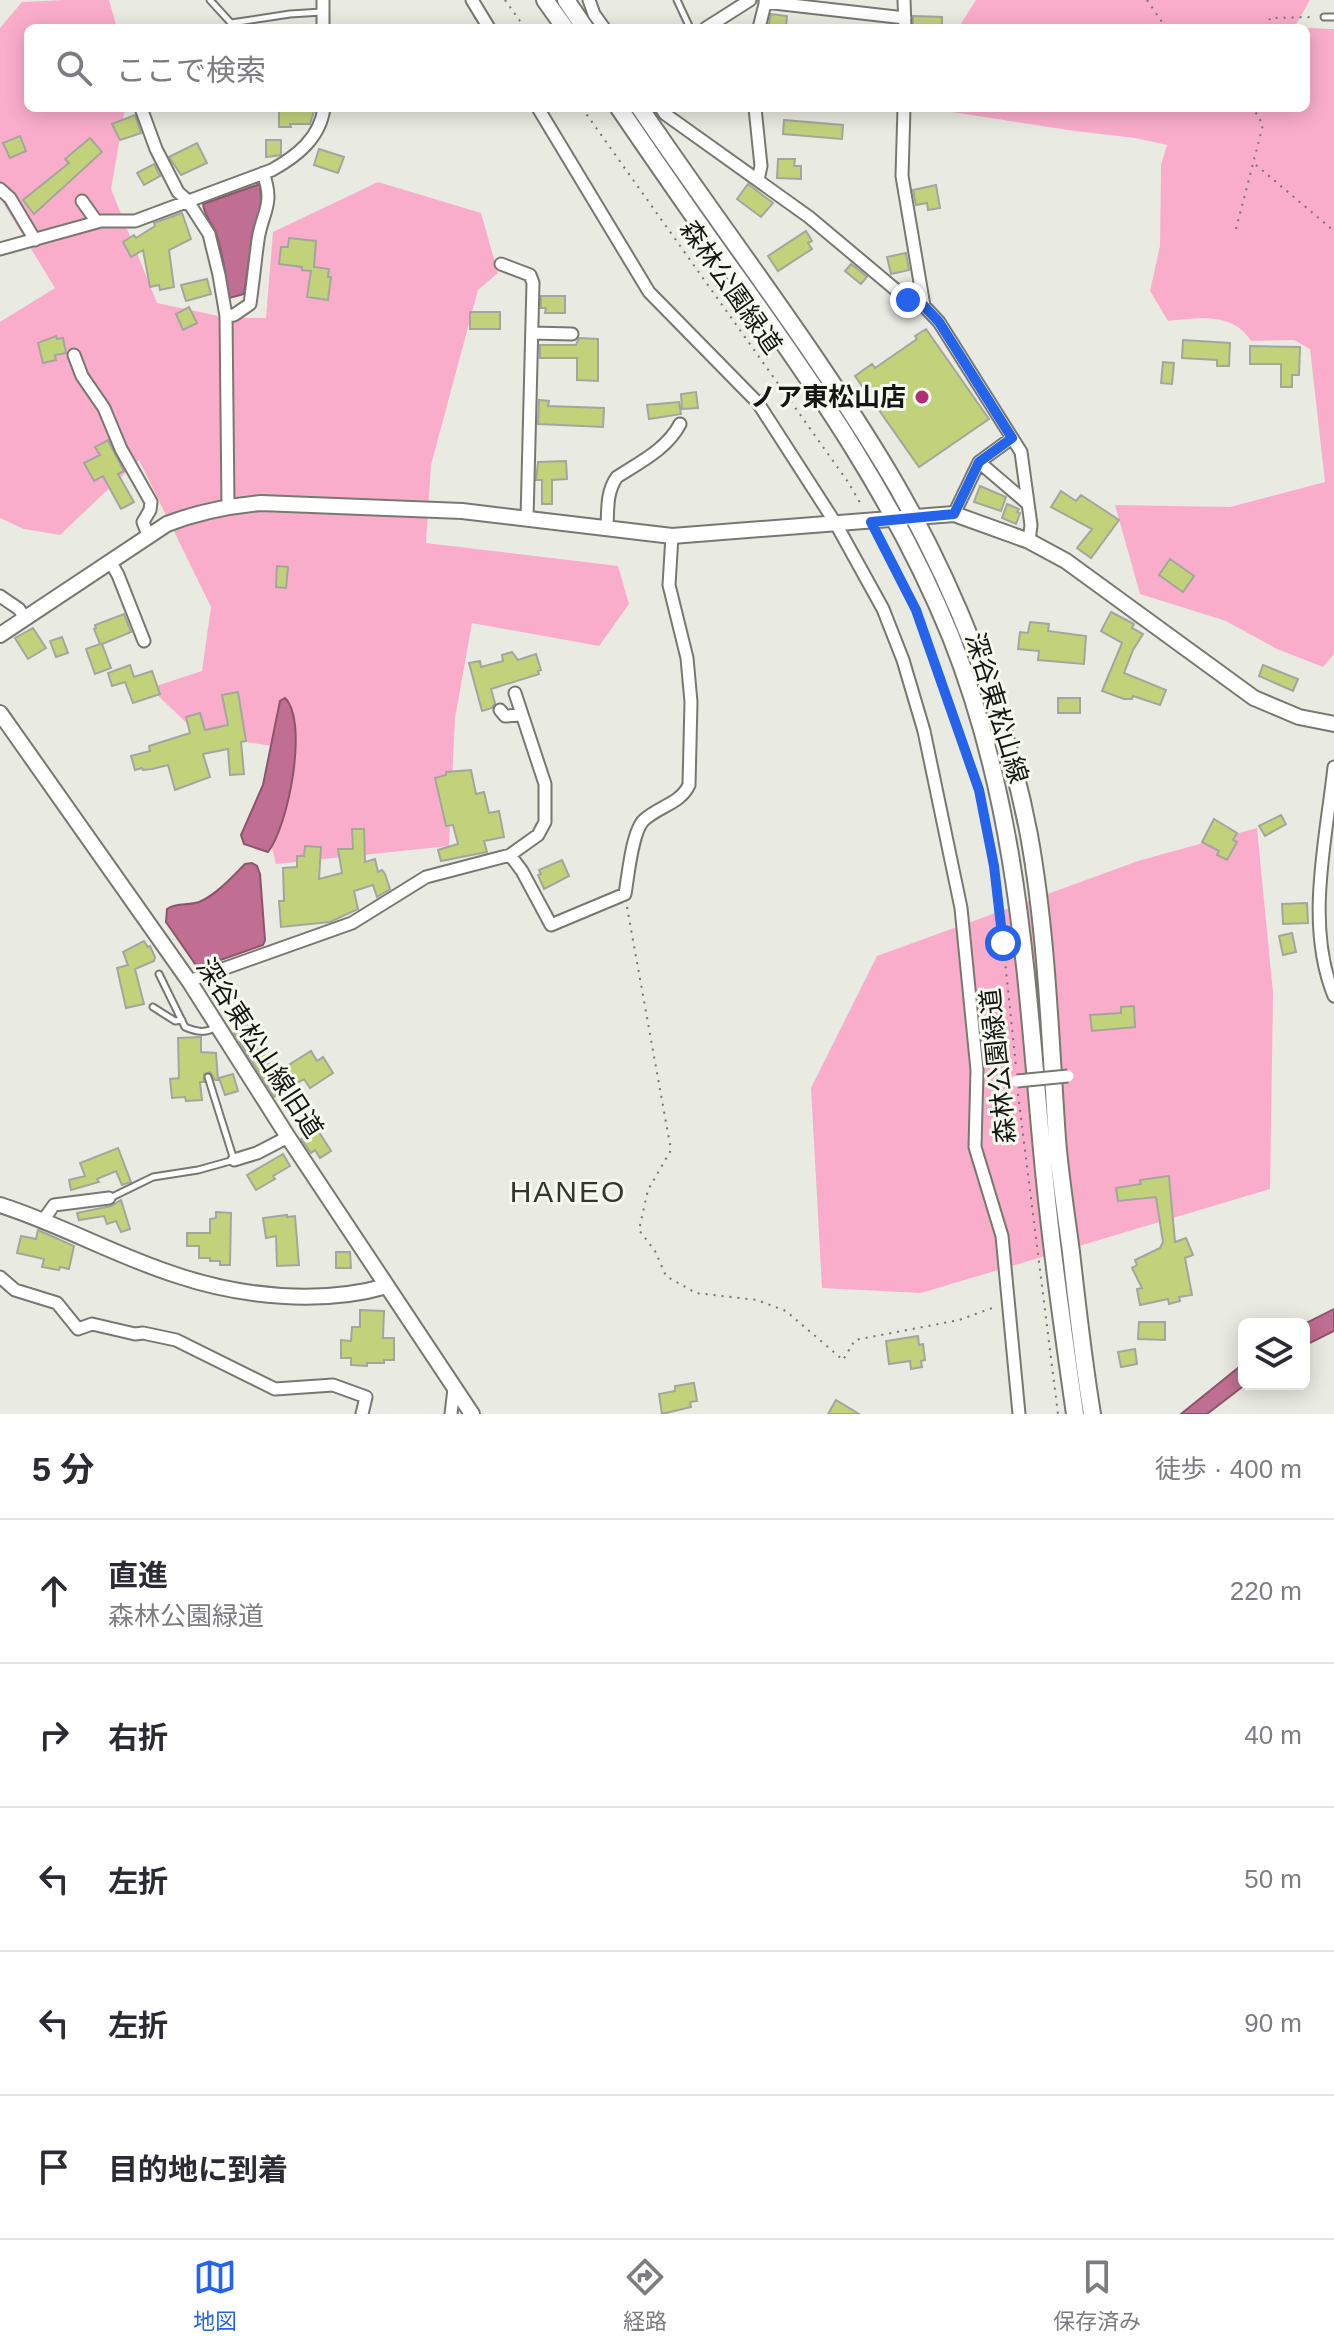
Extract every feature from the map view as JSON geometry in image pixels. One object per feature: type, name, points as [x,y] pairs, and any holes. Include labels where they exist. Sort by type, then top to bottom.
[{"type":"main road","points":[[545,0],[562,24]]},
{"type":"main road","points":[[566,0],[582,24]]},
{"type":"main road","name":"深谷東松山線","points":[[622,112],[904,519],[957,654],[986,741],[1009,836],[1023,934],[1041,1142],[1075,1414]]},
{"type":"main road","name":"深谷東松山線","points":[[643,112],[859,424],[904,519],[962,622],[989,691],[1028,833],[1044,947],[1058,1143],[1092,1414]]},
{"type":"street","points":[[472,0],[487,24]]},
{"type":"street","points":[[589,0],[601,24]]},
{"type":"street","points":[[712,24],[750,0]]},
{"type":"street","points":[[760,24],[766,1],[905,23],[904,0]]},
{"type":"street","points":[[142,112],[156,149],[178,192],[187,200],[209,234],[226,316],[228,506]]},
{"type":"street","points":[[0,249],[97,222],[135,221],[263,173],[292,158],[308,143],[322,124],[324,112]]},
{"type":"street","points":[[540,112],[649,292],[758,403],[836,524],[883,609],[903,660],[934,777],[961,908],[977,1070],[975,1147],[1002,1236],[1019,1414]]},
{"type":"street","points":[[666,112],[809,217],[908,300],[924,306],[939,322],[1021,452],[1031,525],[1029,541]]},
{"type":"street","points":[[755,112],[761,166],[758,180]]},
{"type":"street","points":[[904,112],[902,176],[924,306]]},
{"type":"street","points":[[226,316],[234,315],[250,304],[258,236],[268,209],[268,186],[263,173]]},
{"type":"street","points":[[0,189],[10,198],[35,240]]},
{"type":"street","points":[[82,201],[97,222]]},
{"type":"street","points":[[501,264],[530,275],[533,283],[527,519]]},
{"type":"street","points":[[532,333],[572,334]]},
{"type":"street","points":[[74,355],[82,376],[104,408],[121,449],[151,502],[143,522],[148,535]]},
{"type":"street","points":[[607,528],[612,484],[617,477],[660,449],[673,437],[680,424]]},
{"type":"street","points":[[954,514],[979,462],[1012,438]]},
{"type":"street","points":[[979,462],[1027,503]]},
{"type":"street","points":[[0,635],[148,535],[193,514],[228,506],[261,503],[462,511],[672,536],[954,514],[1029,541],[1066,561],[1254,698],[1299,717],[1334,724]]},
{"type":"street","points":[[510,855],[551,925],[625,894],[636,836],[642,821],[684,795],[689,785],[691,702],[687,658],[669,585],[672,536]]},
{"type":"street","points":[[110,561],[144,641]]},
{"type":"street","points":[[0,596],[19,609],[25,618]]},
{"type":"street","points":[[189,981],[352,923],[426,877],[510,855],[538,835],[546,814],[544,775],[515,693]]},
{"type":"street","points":[[500,710],[505,716],[522,715]]},
{"type":"street","name":"深谷東松山線旧道","points":[[0,713],[189,981],[288,1137],[472,1414]]},
{"type":"street","points":[[1334,767],[1320,895],[1320,936],[1326,978],[1334,996]]},
{"type":"street","points":[[1017,1081],[1068,1076]]},
{"type":"street","points":[[234,1160],[257,1153],[288,1137]]},
{"type":"street","points":[[44,1219],[54,1205],[109,1198]]},
{"type":"street","points":[[0,1205],[44,1219],[152,1266],[210,1285],[317,1296],[361,1294],[387,1286]]},
{"type":"street","points":[[0,1277],[15,1290],[57,1303],[78,1329],[92,1324],[176,1340],[275,1389],[333,1385],[366,1397],[362,1414]]},
{"type":"street","points":[[451,1414],[454,1389]]},
{"type":"lane","points":[[210,0],[231,23],[323,6]]},
{"type":"lane","points":[[677,0],[688,24]]},
{"type":"lane","points":[[1324,17],[1334,17]]},
{"type":"lane","points":[[159,974],[185,1027],[209,1032],[218,1025]]},
{"type":"lane","points":[[153,1007],[175,1021],[182,1020]]},
{"type":"lane","points":[[109,1198],[153,1177],[234,1160],[208,1077]]},
{"type":"path","points":[[505,0],[522,24]]},
{"type":"path","points":[[1147,0],[1163,24]]},
{"type":"path","points":[[1268,24],[1270,18],[1324,17]]},
{"type":"path","name":"森林公園緑道","points":[[585,112],[848,482],[916,610],[979,790],[999,903],[1017,1081],[1058,1414]]},
{"type":"path","points":[[1236,229],[1263,125],[1255,112]]},
{"type":"path","points":[[1255,165],[1334,231]]},
{"type":"path","points":[[625,894],[671,1150],[648,1190],[639,1230],[655,1251],[666,1276],[696,1293],[757,1300],[786,1311],[843,1360],[855,1340],[959,1320],[1008,1303]]},
{"type":"shaded area","points":[[109,0],[116,24],[24,24],[24,112],[124,112],[111,189],[157,303],[228,318],[266,318],[273,232],[378,182],[481,213],[498,273],[478,290],[431,465],[426,543],[618,566],[629,604],[599,646],[472,623],[455,718],[449,846],[276,864],[265,820],[287,748],[199,735],[150,688],[202,671],[211,607],[139,460],[60,535],[24,529],[0,518],[0,322],[55,288],[0,198],[0,28],[22,2]]},
{"type":"shaded area","points":[[976,0],[1310,0],[1296,24],[961,24]]},
{"type":"shaded area","points":[[1310,28],[1334,29],[1334,654],[1323,667],[1277,649],[1226,621],[1140,594],[1115,505],[1230,507],[1325,482],[1310,349],[1294,340],[1251,341],[1235,325],[1225,321],[1168,321],[1150,291],[1160,246],[1161,165],[1167,145],[952,112],[1310,112]]},
{"type":"shaded area","points":[[260,184],[262,208],[253,230],[244,294],[229,298],[218,241],[203,204]]},
{"type":"shaded area","points":[[285,698],[292,710],[295,729],[293,775],[282,821],[268,852],[244,844],[241,835],[263,785],[280,701]]},
{"type":"shaded area","points":[[1257,828],[1273,993],[1270,1189],[921,1293],[822,1288],[811,1088],[877,956],[1138,861]]},
{"type":"shaded area","points":[[252,863],[260,874],[263,945],[198,968],[166,922],[167,909],[205,899],[245,864]]},
{"type":"shaded area","points":[[1334,1309],[1334,1331],[1310,1343],[1310,1321]]},
{"type":"shaded area","points":[[1238,1368],[1238,1390],[1207,1414],[1181,1414]]},
{"type":"building","points":[[771,14],[787,16],[786,24],[769,24]]},
{"type":"building","points":[[913,16],[942,17],[942,24],[913,24]]},
{"type":"building","points":[[279,112],[314,112],[310,124],[279,127]]},
{"type":"building","points":[[135,115],[141,133],[120,140],[112,124]]},
{"type":"building","points":[[784,120],[843,125],[842,139],[783,134]]},
{"type":"building","points":[[20,136],[26,151],[10,158],[3,143]]},
{"type":"building","points":[[90,138],[102,152],[34,214],[23,200],[69,163],[65,159]]},
{"type":"building","points":[[266,140],[281,140],[281,155],[266,157]]},
{"type":"building","points":[[197,143],[207,163],[181,175],[169,157]]},
{"type":"building","points":[[319,149],[344,157],[338,173],[314,165]]},
{"type":"building","points":[[778,159],[795,159],[794,166],[801,166],[801,179],[777,178]]},
{"type":"building","points":[[154,164],[160,176],[144,185],[137,173]]},
{"type":"building","points":[[748,184],[773,203],[761,217],[737,199]]},
{"type":"building","points":[[936,185],[940,208],[928,210],[927,203],[916,205],[913,190]]},
{"type":"building","points":[[182,213],[191,239],[169,250],[174,287],[160,290],[159,285],[150,287],[143,250],[131,257],[123,242],[134,235],[136,238],[155,226],[154,223]]},
{"type":"building","points":[[806,231],[812,241],[808,243],[812,249],[778,271],[768,256]]},
{"type":"building","points":[[289,238],[316,241],[314,267],[329,269],[328,277],[331,277],[328,300],[307,297],[311,271],[279,264],[281,247],[288,247]]},
{"type":"building","points":[[906,253],[909,270],[891,274],[887,257]]},
{"type":"building","points":[[851,264],[867,277],[861,284],[845,271]]},
{"type":"building","points":[[207,279],[211,294],[186,301],[181,285]]},
{"type":"building","points":[[541,296],[565,296],[565,313],[545,313],[546,308],[541,308]]},
{"type":"building","points":[[189,307],[197,323],[183,330],[176,314]]},
{"type":"building","points":[[470,312],[500,312],[500,329],[470,329]]},
{"type":"building","name":"ノア東松山店","points":[[926,329],[989,419],[919,467],[855,376],[872,364],[875,368],[917,339],[915,336]]},
{"type":"building","points":[[56,336],[57,339],[63,338],[66,353],[55,355],[56,360],[43,363],[38,343]]},
{"type":"building","points":[[579,338],[598,339],[598,381],[577,380],[577,358],[540,358],[540,345],[576,345]]},
{"type":"building","points":[[1183,340],[1230,343],[1229,366],[1217,366],[1217,360],[1182,358]]},
{"type":"building","points":[[1250,346],[1300,347],[1299,375],[1292,375],[1292,387],[1281,387],[1281,364],[1250,364]]},
{"type":"building","points":[[1163,362],[1174,363],[1172,384],[1161,383]]},
{"type":"building","points":[[696,392],[698,408],[682,409],[681,394]]},
{"type":"building","points":[[539,400],[549,401],[548,406],[604,408],[603,427],[538,424]]},
{"type":"building","points":[[679,402],[681,414],[649,419],[647,405]]},
{"type":"building","points":[[108,440],[124,471],[118,474],[134,502],[121,509],[103,476],[94,481],[84,463],[100,455],[95,447]]},
{"type":"building","points":[[566,461],[567,479],[552,480],[552,504],[542,504],[542,480],[536,480],[538,462]]},
{"type":"building","points":[[980,486],[1006,497],[1001,511],[974,502]]},
{"type":"building","points":[[1061,491],[1076,501],[1081,495],[1119,520],[1091,558],[1077,548],[1092,529],[1051,507]]},
{"type":"building","points":[[1007,504],[1019,509],[1016,524],[1002,518]]},
{"type":"building","points":[[1170,559],[1194,576],[1183,592],[1159,575]]},
{"type":"building","points":[[277,566],[288,567],[286,588],[276,587]]},
{"type":"building","points":[[1111,612],[1134,624],[1132,628],[1143,634],[1124,673],[1166,690],[1160,705],[1133,696],[1132,699],[1124,699],[1102,691],[1122,643],[1101,631]]},
{"type":"building","points":[[124,614],[131,632],[102,644],[111,668],[95,674],[86,649],[100,644],[95,625]]},
{"type":"building","points":[[1030,622],[1049,624],[1048,631],[1086,636],[1084,664],[1038,660],[1039,651],[1018,649],[1020,632],[1028,633]]},
{"type":"building","points":[[33,628],[46,648],[28,659],[15,638]]},
{"type":"building","points":[[62,637],[68,653],[56,657],[50,641]]},
{"type":"building","points":[[512,652],[518,660],[536,654],[541,670],[539,674],[491,689],[495,703],[492,708],[482,711],[469,663],[480,661],[481,667],[503,661],[502,655]]},
{"type":"building","points":[[130,665],[134,677],[152,671],[160,694],[133,703],[125,682],[112,686],[108,673]]},
{"type":"building","points":[[1263,665],[1298,679],[1293,691],[1259,676]]},
{"type":"building","points":[[238,692],[246,741],[241,742],[244,774],[230,775],[228,749],[203,754],[210,777],[175,790],[168,765],[135,770],[131,756],[150,751],[149,746],[190,733],[186,717],[200,713],[205,730],[228,725],[222,695]]},
{"type":"building","points":[[1058,698],[1080,698],[1080,713],[1058,713]]},
{"type":"building","points":[[471,770],[476,794],[484,792],[489,813],[499,811],[504,837],[484,841],[487,852],[441,861],[438,850],[458,844],[453,825],[446,826],[435,778],[446,775],[446,772]]},
{"type":"building","points":[[1281,815],[1286,824],[1265,836],[1259,826]]},
{"type":"building","points":[[1214,819],[1237,833],[1233,840],[1237,842],[1227,860],[1217,855],[1219,851],[1202,842]]},
{"type":"building","points":[[352,829],[364,829],[365,862],[375,859],[378,872],[382,870],[385,874],[390,889],[377,897],[373,885],[354,891],[358,909],[330,922],[281,927],[279,901],[284,901],[283,868],[297,867],[297,856],[304,856],[305,846],[321,847],[319,879],[342,873],[338,849],[353,849]]},
{"type":"building","points":[[562,860],[569,876],[544,889],[539,870]]},
{"type":"building","points":[[1307,903],[1308,923],[1283,924],[1282,904]]},
{"type":"building","points":[[1292,933],[1296,952],[1283,955],[1279,936]]},
{"type":"building","points":[[144,941],[155,957],[154,961],[135,969],[144,1004],[126,1008],[117,968],[128,965],[123,952]]},
{"type":"building","points":[[1134,1006],[1135,1027],[1092,1031],[1090,1015],[1121,1013],[1121,1007]]},
{"type":"building","points":[[250,1023],[259,1037],[255,1040],[273,1071],[278,1068],[279,1071],[311,1051],[317,1061],[323,1057],[333,1073],[310,1088],[304,1079],[274,1097],[234,1033]]},
{"type":"building","points":[[201,1037],[201,1052],[216,1053],[218,1080],[210,1072],[204,1074],[204,1082],[200,1082],[202,1100],[172,1098],[170,1079],[179,1078],[178,1038]]},
{"type":"building","points":[[233,1074],[238,1091],[225,1095],[219,1078]]},
{"type":"building","points":[[317,1129],[331,1151],[320,1158],[315,1150],[311,1153],[301,1139]]},
{"type":"building","points":[[118,1148],[131,1182],[122,1185],[116,1171],[97,1179],[99,1182],[71,1190],[69,1180],[85,1176],[80,1163]]},
{"type":"building","points":[[283,1154],[290,1166],[256,1190],[247,1175]]},
{"type":"building","points":[[1169,1176],[1175,1242],[1186,1238],[1193,1255],[1185,1258],[1192,1295],[1179,1297],[1180,1301],[1169,1304],[1168,1299],[1140,1305],[1137,1289],[1142,1288],[1132,1268],[1137,1265],[1135,1260],[1160,1248],[1163,1242],[1156,1197],[1118,1201],[1116,1188],[1141,1184],[1140,1180]]},
{"type":"building","points":[[121,1200],[130,1229],[121,1232],[116,1221],[107,1224],[104,1216],[79,1220],[77,1213],[111,1206]]},
{"type":"building","points":[[216,1212],[231,1213],[230,1265],[220,1265],[220,1261],[210,1261],[210,1258],[199,1258],[199,1246],[187,1246],[187,1233],[210,1233],[210,1219],[216,1218]]},
{"type":"building","points":[[295,1216],[299,1265],[277,1266],[276,1236],[266,1238],[263,1218]]},
{"type":"building","points":[[38,1230],[74,1246],[69,1269],[42,1267],[44,1259],[17,1253],[21,1236],[36,1239]]},
{"type":"building","points":[[336,1252],[350,1252],[351,1268],[336,1268]]},
{"type":"building","points":[[360,1310],[384,1311],[383,1338],[394,1338],[394,1360],[367,1363],[367,1366],[351,1365],[351,1358],[341,1358],[341,1340],[351,1341],[352,1327],[360,1327]]},
{"type":"building","points":[[1139,1322],[1165,1322],[1165,1340],[1138,1339]]},
{"type":"building","points":[[918,1336],[919,1345],[923,1344],[925,1360],[921,1361],[922,1367],[911,1369],[910,1361],[889,1364],[886,1341]]},
{"type":"building","points":[[1135,1349],[1137,1364],[1121,1367],[1118,1352]]},
{"type":"building","points":[[694,1383],[697,1401],[690,1402],[691,1407],[662,1414],[659,1394],[675,1391],[675,1386]]},
{"type":"building","points":[[836,1400],[859,1414],[828,1414]]},
{"type":"place","name":"ノア東松山店","points":[[922,397]]},
{"type":"district","name":"HANEO","points":[[568,1192]]},
{"type":"route","points":[[908,300],[924,306],[939,322],[1012,438],[979,462],[954,514],[871,522],[916,610],[979,790],[994,866],[1003,943]]}]
